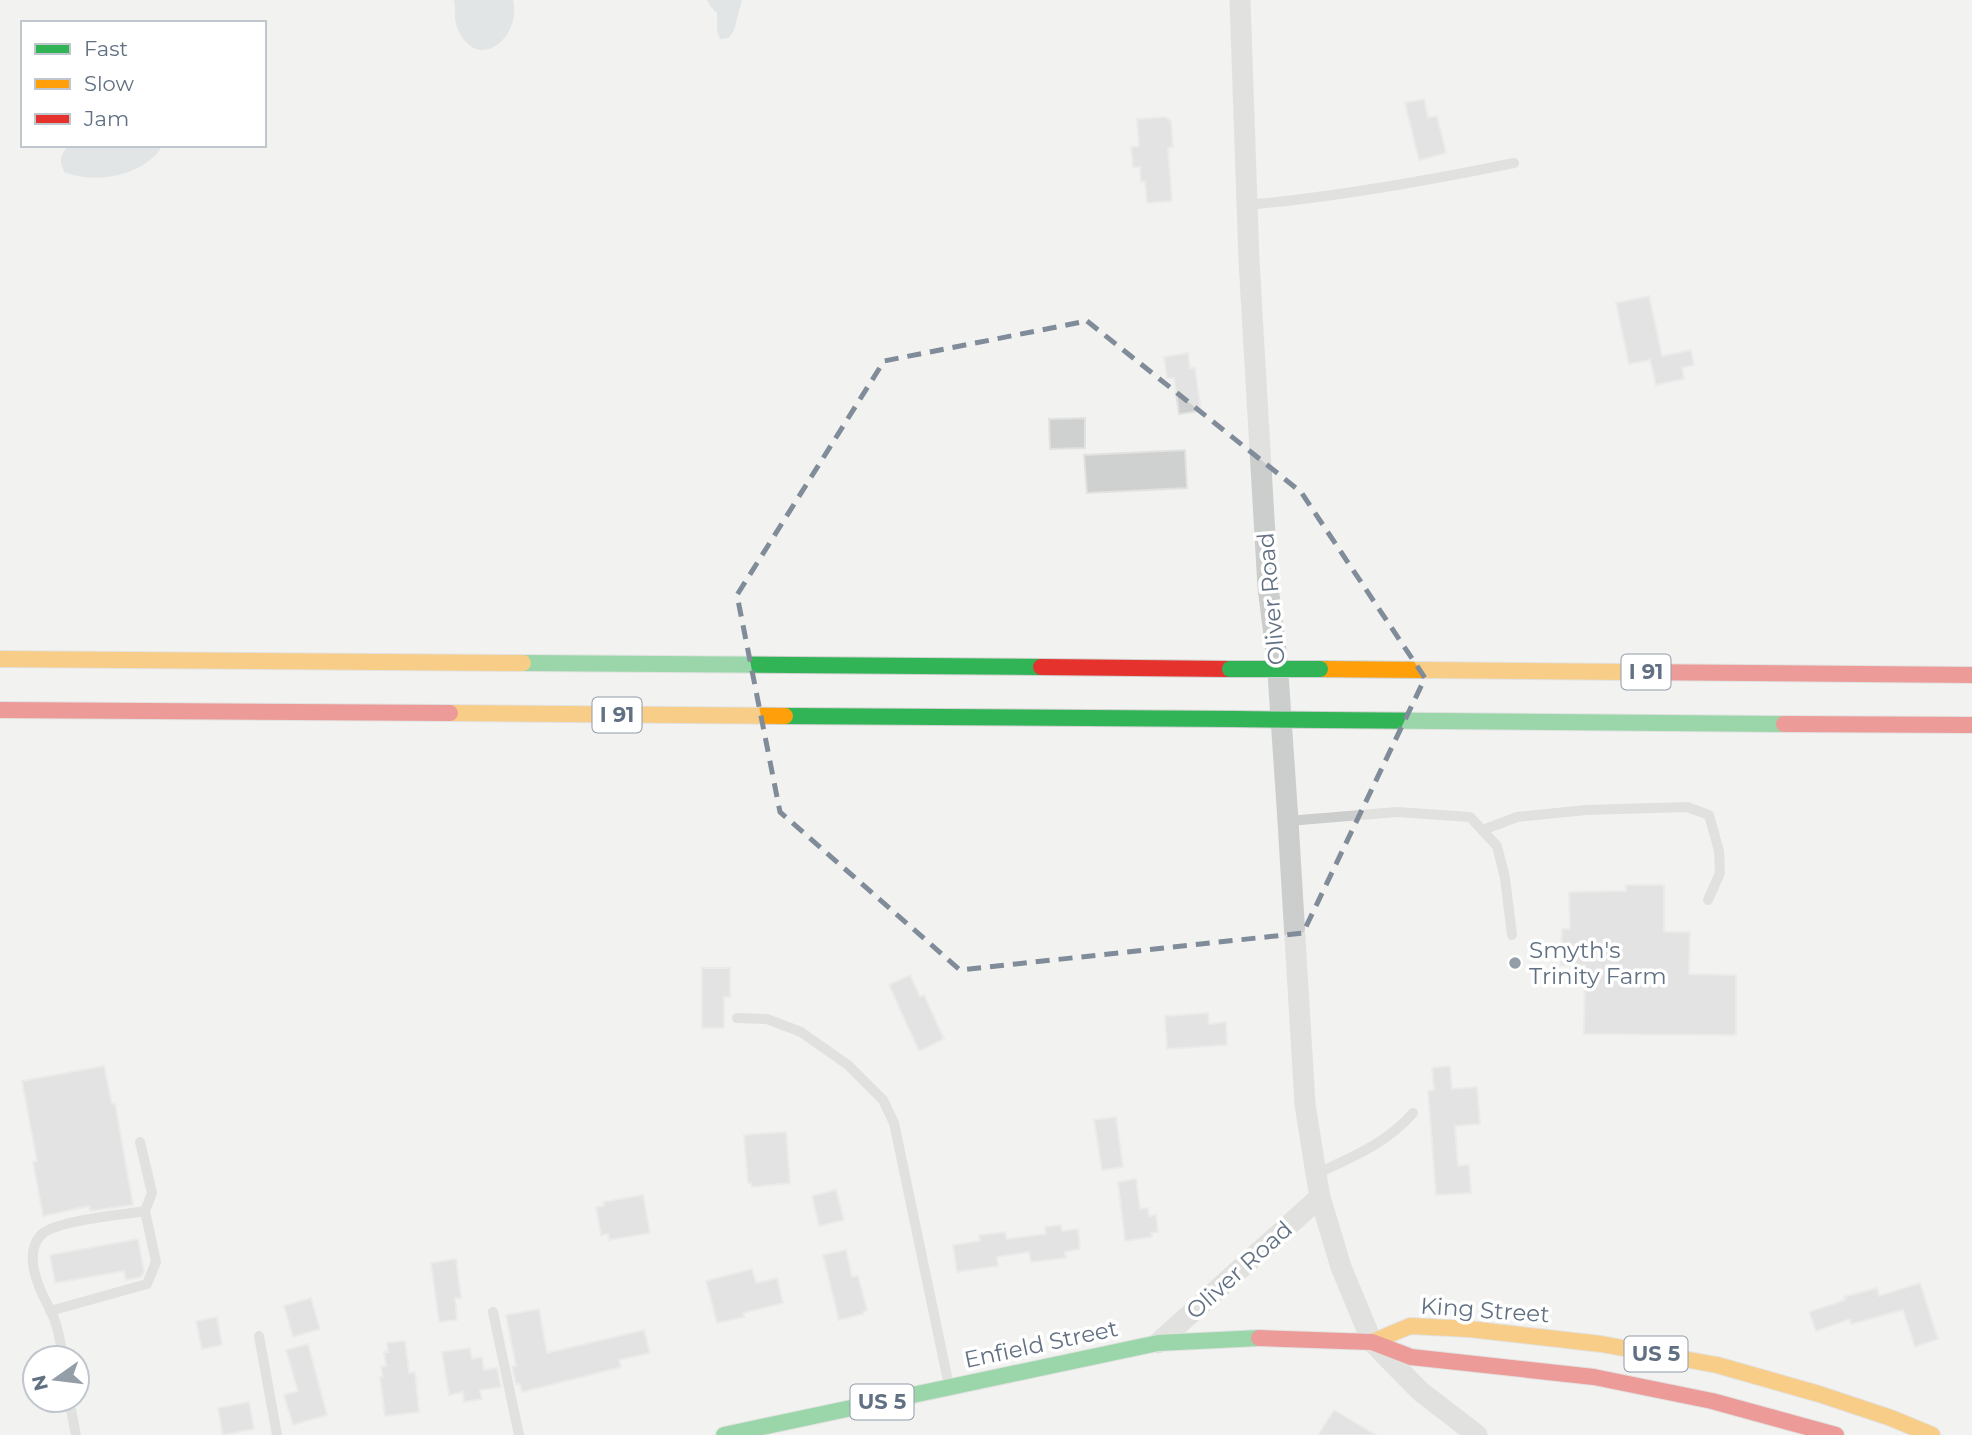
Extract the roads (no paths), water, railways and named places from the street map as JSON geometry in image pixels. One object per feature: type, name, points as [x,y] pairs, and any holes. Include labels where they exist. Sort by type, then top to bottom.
[{"type":"main road","name":"I 91","points":[[0,659],[1972,675]]},
{"type":"main road","name":"I 91","points":[[0,710],[1972,725]]},
{"type":"main road","name":"King Street","points":[[1372,1342],[1410,1326],[1496,1331],[1598,1360],[1712,1401],[1836,1435]]},
{"type":"main road","name":"Enfield Street","points":[[724,1435],[798,1427],[950,1387],[1158,1343],[1270,1337],[1372,1342]]},
{"type":"main road","name":"King Street","points":[[1372,1342],[1411,1357],[1717,1365],[1819,1394],[1932,1435]]},
{"type":"main road","points":[[1885,1435],[1891,1418]]},
{"type":"street","name":"Oliver Road","points":[[1240,0],[1247,205],[1268,587],[1277,659],[1289,821],[1305,1104],[1320,1197],[1342,1268],[1372,1342]]},
{"type":"street","name":"Oliver Road","points":[[1158,1343],[1320,1197]]},
{"type":"street","points":[[1372,1342],[1420,1391],[1477,1435]]},
{"type":"lane","points":[[1247,205],[1387,187],[1514,163]]},
{"type":"lane","points":[[1483,830],[1517,817],[1586,810],[1687,807],[1709,815],[1719,851],[1720,873],[1707,900]]},
{"type":"lane","points":[[1289,821],[1396,812],[1470,817],[1497,846],[1505,878],[1512,934]]},
{"type":"lane","points":[[737,1018],[767,1019],[802,1032],[848,1065],[883,1100],[894,1123],[950,1387]]},
{"type":"lane","points":[[1316,1174],[1381,1143],[1413,1113]]},
{"type":"lane","points":[[50,1311],[147,1284],[156,1262],[145,1211],[152,1193],[140,1142]]},
{"type":"lane","points":[[60,1344],[55,1321],[32,1266],[34,1248],[39,1236],[48,1229],[67,1224],[145,1211]]},
{"type":"lane","points":[[493,1312],[519,1435]]},
{"type":"lane","points":[[259,1336],[277,1435]]},
{"type":"lane","points":[[72,1414],[76,1435]]},
{"type":"place","name":"Smyth's Trinity Farm","points":[[1515,963]]}]
